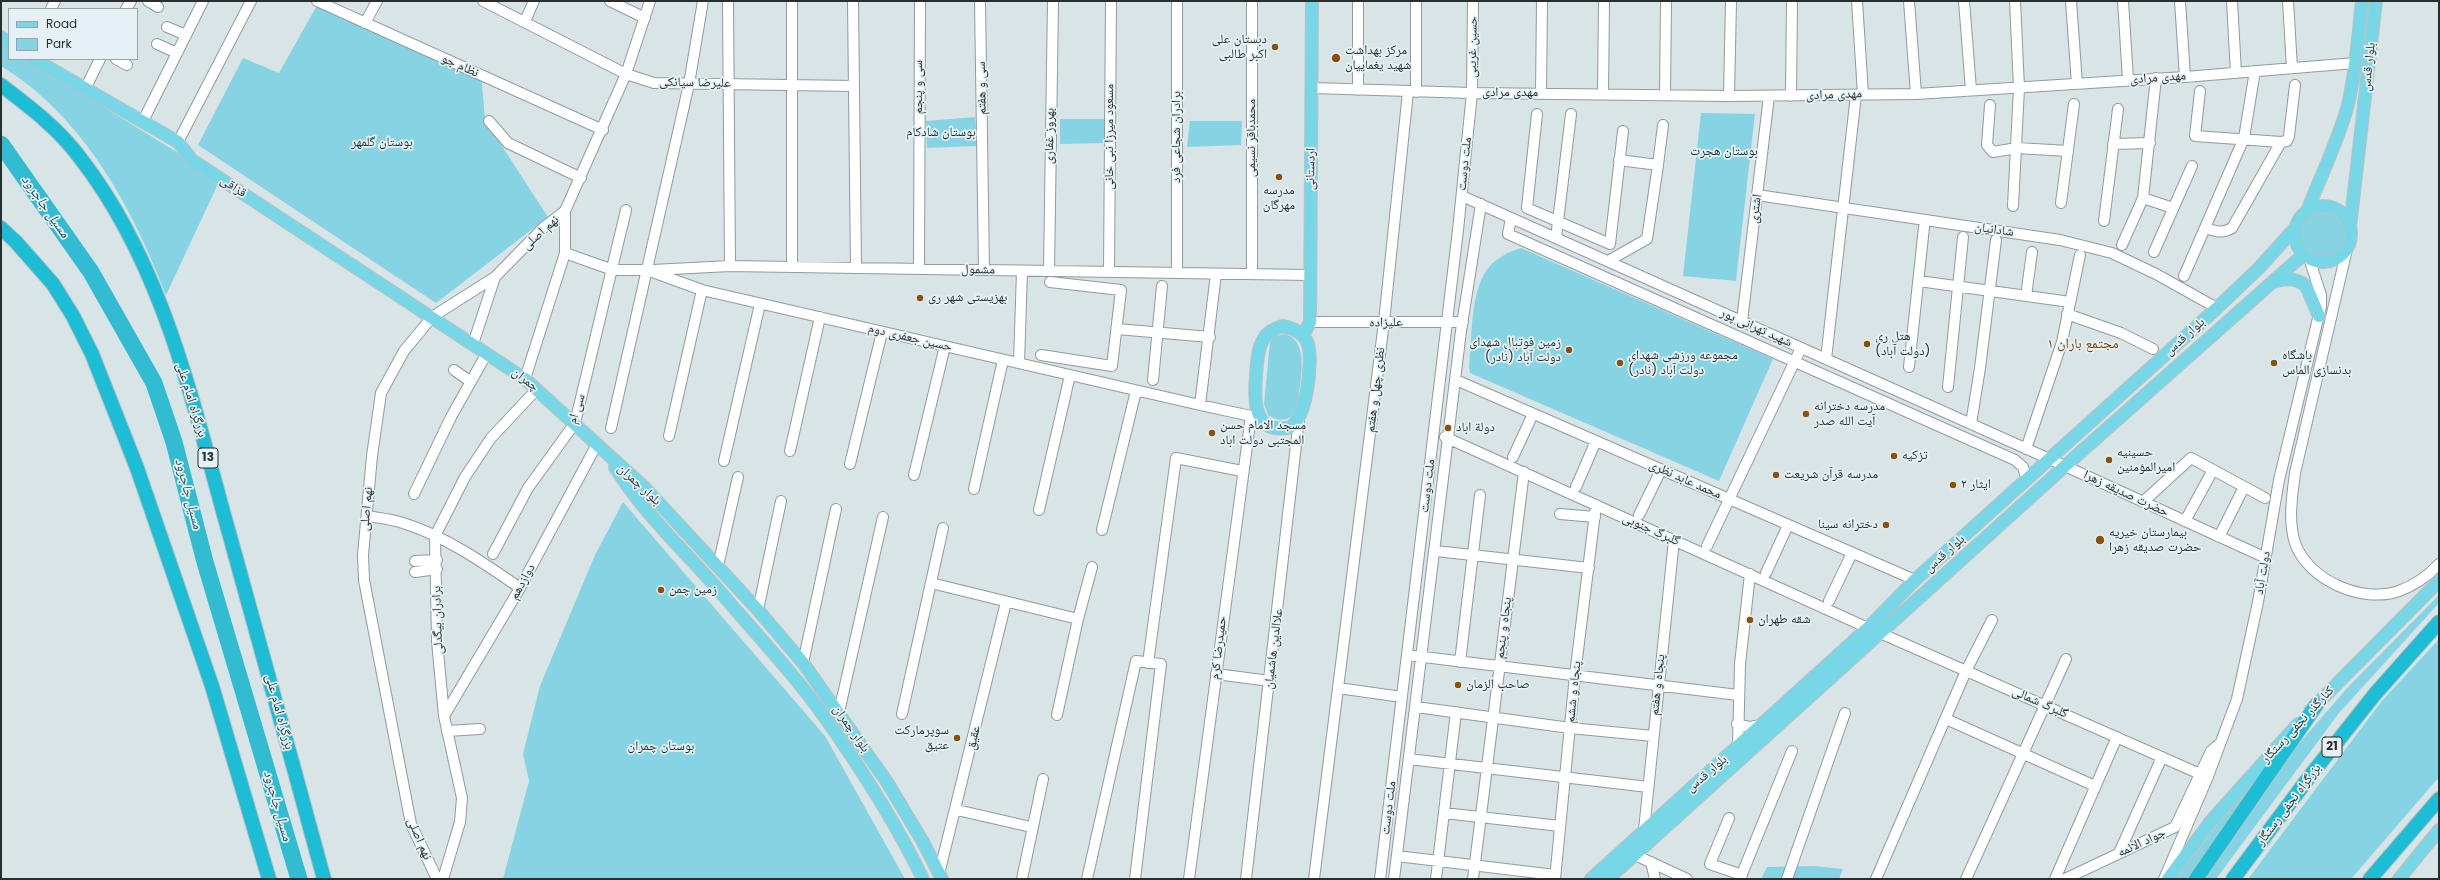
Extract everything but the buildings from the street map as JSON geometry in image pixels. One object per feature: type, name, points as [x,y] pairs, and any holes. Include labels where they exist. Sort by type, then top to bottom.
[{"type":"highway","name":"بزرگراه امام علی","points":[[1,85],[39,113],[81,158],[121,218],[156,294],[195,412],[324,879]]},
{"type":"highway","points":[[1,228],[16,242],[52,284],[73,316],[92,354],[137,468],[212,686],[269,879]]},
{"type":"highway","name":"بزرگراه نجفی رستگار","points":[[2233,879],[2310,776],[2375,694],[2439,622]]},
{"type":"highway","points":[[2196,879],[2317,704]]},
{"type":"highway","points":[[2370,879],[2439,799]]},
{"type":"main road","name":"اردستانی","points":[[1303,336],[1310,322],[1309,275],[1313,88],[1312,1]]},
{"type":"main road","name":"بلوار قدس","points":[[2307,211],[2340,130],[2348,105],[2355,62],[2362,1]]},
{"type":"main road","name":"بلوار قدس","points":[[2350,227],[2376,1]]},
{"type":"main road","name":"قزاقی","points":[[36,60],[144,121],[178,142],[192,160],[432,317]]},
{"type":"main road","points":[[2324,206],[2333,208],[2347,219],[2350,227],[2351,235],[2347,249],[2336,259],[2328,261],[2307,256],[2297,241],[2296,227],[2307,211],[2324,206]]},
{"type":"main road","name":"بلوار قدس","points":[[1591,879],[1868,628],[1915,580],[2217,308],[2259,268],[2296,227]]},
{"type":"main road","name":"بلوار قدس","points":[[1608,879],[2267,285],[2307,256]]},
{"type":"main road","points":[[2267,285],[2285,278],[2302,282],[2306,286],[2319,316]]},
{"type":"main road","name":"چمران","points":[[432,317],[525,379],[575,423],[608,456]]},
{"type":"main road","points":[[1282,326],[1294,328],[1303,336],[1308,344],[1309,364],[1303,408],[1299,419],[1288,428],[1276,428],[1254,416],[1259,351],[1263,340],[1271,330],[1282,326]]},
{"type":"main road","name":"بلوار چمران","points":[[608,456],[645,488],[758,610],[803,663],[839,712],[886,782],[923,842],[941,877]]},
{"type":"main road","name":"بلوار چمران","points":[[608,456],[628,489],[686,552],[798,682],[826,719],[902,839],[923,879]]},
{"type":"main road","name":"کنارگذر نجفی رستگار","points":[[2168,879],[2211,821],[2269,754],[2439,581]]},
{"type":"main road","points":[[1868,628],[1880,634]]},
{"type":"main road","points":[[2399,879],[2439,830]]},
{"type":"street","points":[[148,1],[158,7]]},
{"type":"street","points":[[144,121],[203,1]]},
{"type":"street","points":[[178,142],[251,1]]},
{"type":"street","name":"نظام جو","points":[[317,1],[603,130]]},
{"type":"street","points":[[364,23],[377,1]]},
{"type":"street","name":"علیرضا سیانکی","points":[[483,1],[654,83],[854,86]]},
{"type":"street","points":[[525,21],[534,1]]},
{"type":"street","points":[[610,1],[645,18]]},
{"type":"street","points":[[525,379],[564,253],[565,212],[603,130],[627,71],[650,1]]},
{"type":"street","points":[[611,428],[689,84],[703,1]]},
{"type":"street","points":[[728,1],[730,84],[730,266]]},
{"type":"street","points":[[792,1],[792,267]]},
{"type":"street","points":[[853,1],[856,268]]},
{"type":"street","name":"سی و پنجم","points":[[919,269],[920,1]]},
{"type":"street","name":"سی و هفتم","points":[[980,1],[984,270]]},
{"type":"street","name":"بهروز غفاری","points":[[1049,271],[1053,1]]},
{"type":"street","name":"مسعود میرزا نبی خانی","points":[[1109,272],[1111,1]]},
{"type":"street","name":"برادران شجاعی فرد","points":[[1176,1],[1177,273]]},
{"type":"street","name":"محمدباقر نسیمی","points":[[1252,1],[1252,274]]},
{"type":"street","points":[[1358,1],[1358,90]]},
{"type":"street","name":"نظری چهل و هفتم","points":[[1314,879],[1412,92],[1416,1]]},
{"type":"street","name":"حسین غریبی","points":[[1472,93],[1473,1]]},
{"type":"street","points":[[1541,93],[1542,1]]},
{"type":"street","points":[[1603,94],[1604,1]]},
{"type":"street","points":[[1665,95],[1666,1]]},
{"type":"street","points":[[1729,96],[1731,1]]},
{"type":"street","points":[[1791,96],[1792,1]]},
{"type":"street","points":[[1826,359],[1843,208],[1859,94],[1857,1]]},
{"type":"street","points":[[1909,1],[1916,94]]},
{"type":"street","points":[[1964,1],[1970,90]]},
{"type":"street","points":[[2013,206],[2019,88],[2015,1]]},
{"type":"street","points":[[2071,1],[2077,84]]},
{"type":"street","points":[[2123,1],[2128,80]]},
{"type":"street","points":[[2180,1],[2185,77]]},
{"type":"street","points":[[2232,1],[2236,73]]},
{"type":"street","points":[[2288,1],[2292,68]]},
{"type":"street","points":[[167,27],[186,35]]},
{"type":"street","points":[[157,44],[177,53]]},
{"type":"street","points":[[86,89],[100,60]]},
{"type":"street","points":[[118,60],[127,66]]},
{"type":"street","name":"مهدی مرادی","points":[[1313,88],[1412,92],[1729,96],[1916,94],[2185,77],[2355,62]]},
{"type":"street","points":[[2184,276],[2244,138],[2255,71]]},
{"type":"street","points":[[2122,245],[2143,198],[2156,78]]},
{"type":"street","points":[[2200,91],[2195,136],[2244,138],[2281,142],[2287,141],[2289,136],[2296,84]]},
{"type":"street","name":"ملت دوست","points":[[1380,879],[1448,322],[1472,93]]},
{"type":"street","name":"اشتری","points":[[1742,321],[1769,96]]},
{"type":"street","points":[[2061,203],[2074,104]]},
{"type":"street","points":[[1990,105],[1987,145],[1992,152],[2017,148],[2068,151]]},
{"type":"street","points":[[2104,221],[2118,109]]},
{"type":"street","points":[[1537,114],[1526,208],[1610,244],[1623,131]]},
{"type":"street","points":[[1556,238],[1571,114]]},
{"type":"street","points":[[489,121],[508,143],[581,178]]},
{"type":"street","points":[[1608,261],[1647,239],[1663,125]]},
{"type":"street","points":[[2205,228],[2219,232],[2226,232],[2232,228],[2281,142]]},
{"type":"street","points":[[2113,144],[2150,143]]},
{"type":"street","points":[[1620,160],[1658,165]]},
{"type":"street","points":[[2154,252],[2192,166]]},
{"type":"street","name":"شادانیان","points":[[1757,195],[2060,240],[2105,252],[2156,274],[2217,308]]},
{"type":"street","name":"شهید تهرانی پور","points":[[1462,196],[2050,460]]},
{"type":"street","points":[[2143,198],[2173,208]]},
{"type":"street","name":"ملت دوست","points":[[1394,879],[1436,551],[1463,322],[1481,204]]},
{"type":"street","name":"سی ام","points":[[493,554],[528,488],[575,423],[613,270],[626,210]]},
{"type":"street","name":"نهم اصلی","points":[[437,879],[411,824],[364,580],[367,516],[381,393],[404,351],[432,317],[495,277],[543,228],[565,212]]},
{"type":"street","points":[[1511,218],[1508,234],[2015,460],[2023,467],[2027,480]]},
{"type":"street","points":[[1909,367],[1924,227]]},
{"type":"street","points":[[1948,387],[1963,237]]},
{"type":"street","points":[[1971,424],[1991,291],[1996,240]]},
{"type":"street","points":[[2347,249],[2294,473],[2290,508],[2295,542],[2305,560],[2322,577],[2341,589],[2369,594],[2398,592],[2426,577],[2439,564]]},
{"type":"street","points":[[2026,296],[2032,252]]},
{"type":"street","name":"حسین جعفری دوم","points":[[564,253],[613,270],[647,270],[702,290],[760,304],[1136,391],[1254,416]]},
{"type":"street","points":[[2026,449],[2062,342],[2080,255]]},
{"type":"street","name":"دولت آباد","points":[[2164,879],[2222,743],[2237,699],[2248,654],[2280,480],[2319,316],[2321,295],[2307,256]]},
{"type":"street","name":"مشمول","points":[[647,270],[730,266],[1309,275]]},
{"type":"street","points":[[1019,364],[1022,271]]},
{"type":"street","points":[[1200,405],[1210,337],[1216,274]]},
{"type":"street","points":[[473,344],[495,277]]},
{"type":"street","points":[[1919,281],[2070,302]]},
{"type":"street","points":[[1041,355],[1112,366],[1117,329],[1121,290],[1050,282]]},
{"type":"street","points":[[1153,380],[1159,332],[1162,286]]},
{"type":"street","points":[[669,436],[702,290]]},
{"type":"street","points":[[724,461],[760,304]]},
{"type":"street","points":[[2067,314],[2121,334],[2153,349]]},
{"type":"street","points":[[790,451],[820,318]]},
{"type":"street","name":"علیزاده","points":[[1310,322],[1463,322]]},
{"type":"street","points":[[1117,329],[1210,337]]},
{"type":"street","points":[[850,464],[882,332]]},
{"type":"street","points":[[914,475],[945,346]]},
{"type":"street","points":[[1707,546],[1802,348]]},
{"type":"street","points":[[414,494],[451,417],[487,353]]},
{"type":"street","points":[[974,489],[1003,360]]},
{"type":"street","points":[[454,370],[471,382]]},
{"type":"street","points":[[1039,510],[1070,375]]},
{"type":"street","name":"محمد عابد نظری","points":[[1456,380],[1915,580]]},
{"type":"street","points":[[435,536],[465,477],[491,438],[537,389]]},
{"type":"street","points":[[1102,530],[1136,391]]},
{"type":"street","points":[[1513,457],[1532,414]]},
{"type":"street","name":"حمیدرضا کرم","points":[[1189,879],[1242,471],[1254,416]]},
{"type":"street","name":"علاالدین هاشمیان","points":[[1246,879],[1299,419]]},
{"type":"street","name":"گلبرگ جنوبی","points":[[1435,433],[1868,628]]},
{"type":"street","points":[[1576,487],[1596,441]]},
{"type":"street","name":"دوازدهم","points":[[444,716],[520,588],[597,444]]},
{"type":"street","points":[[1998,452],[2004,452],[2014,444]]},
{"type":"street","points":[[1148,663],[1176,458],[1242,471]]},
{"type":"street","points":[[2143,502],[2191,458],[2265,498]]},
{"type":"street","name":"حضرت صدیقه زهرا","points":[[2050,460],[2266,558]]},
{"type":"street","points":[[1639,515],[1661,470]]},
{"type":"street","points":[[2185,521],[2213,470]]},
{"type":"street","name":"پنجاه و پنجم","points":[[1473,879],[1524,472]]},
{"type":"street","points":[[718,566],[738,477]]},
{"type":"street","points":[[2219,537],[2244,487]]},
{"type":"street","points":[[1460,662],[1480,495]]},
{"type":"street","points":[[758,610],[781,501]]},
{"type":"street","name":"پنجاه و ششم","points":[[1555,877],[1575,675],[1596,505]]},
{"type":"street","points":[[803,663],[836,510]]},
{"type":"street","points":[[1560,514],[1595,517]]},
{"type":"street","points":[[367,516],[403,523],[435,536],[487,565],[520,588]]},
{"type":"street","points":[[839,712],[882,517]]},
{"type":"street","points":[[1766,573],[1788,525]]},
{"type":"street","points":[[902,714],[943,528]]},
{"type":"street","name":"برادران بیگدلی","points":[[435,536],[437,565],[437,641],[444,716],[462,798],[460,822],[443,879]]},
{"type":"street","name":"پنجاه و هفتم","points":[[1644,830],[1674,540]]},
{"type":"street","points":[[1436,551],[1589,568]]},
{"type":"street","points":[[1829,601],[1852,553]]},
{"type":"street","points":[[415,561],[437,565]]},
{"type":"street","points":[[415,572],[437,565]]},
{"type":"street","points":[[1057,715],[1078,618],[1092,567]]},
{"type":"street","points":[[1738,747],[1738,695],[1750,574]]},
{"type":"street","points":[[931,583],[1078,618]]},
{"type":"street","name":"عقیق","points":[[941,877],[1006,602]]},
{"type":"street","points":[[1876,879],[1966,671],[1992,620]]},
{"type":"street","name":"گلبرگ شمالی","points":[[1880,634],[2200,774]]},
{"type":"street","points":[[1407,655],[1499,667],[1659,684],[1738,695]]},
{"type":"street","points":[[1966,879],[2066,659]]},
{"type":"street","points":[[1087,879],[1136,661],[1161,664],[1135,879]]},
{"type":"street","points":[[1216,674],[1270,681]]},
{"type":"street","points":[[1338,688],[1402,697]]},
{"type":"street","points":[[1416,707],[1570,728],[1653,736]]},
{"type":"street","points":[[1436,879],[1456,712]]},
{"type":"street","points":[[1787,879],[1846,713]]},
{"type":"street","points":[[1946,719],[2095,786]]},
{"type":"street","points":[[1737,724],[1750,727],[1760,726]]},
{"type":"street","points":[[447,731],[480,729]]},
{"type":"street","points":[[2055,879],[2117,737]]},
{"type":"street","name":"جواد الائمه","points":[[2064,879],[2175,827],[2211,751],[2222,743]]},
{"type":"street","points":[[1729,818],[1710,864],[1741,877],[1792,751]]},
{"type":"street","points":[[2119,853],[2162,757]]},
{"type":"street","points":[[1409,759],[1565,776],[1648,787]]},
{"type":"street","points":[[1022,879],[1031,828],[1043,779]]},
{"type":"street","points":[[957,810],[1031,828]]},
{"type":"street","points":[[1444,813],[1560,826]]},
{"type":"street","points":[[1635,855],[1687,879]]},
{"type":"street","points":[[1397,856],[1438,860],[1555,877]]},
{"type":"street","points":[[1651,862],[1655,879]]},
{"type":"green space","name":"بوستان گلمهر","points":[[319,2],[481,73],[485,120],[548,217],[436,303],[198,145],[243,58],[279,73]]},
{"type":"green space","points":[[1,43],[8,46],[8,60],[28,60],[175,151],[218,184],[166,295],[138,229],[121,197],[102,167],[81,138],[57,111],[31,87],[1,66]]},
{"type":"green space","name":"بوستان هجرت","points":[[1701,113],[1755,114],[1736,281],[1683,276]]},
{"type":"green space","name":"بوستان شادکام","points":[[975,117],[977,146],[927,148],[926,121]]},
{"type":"green space","points":[[1060,119],[1105,119],[1105,143],[1060,144]]},
{"type":"green space","points":[[1190,121],[1242,121],[1241,145],[1187,147]]},
{"type":"green space","points":[[2318,210],[2328,210],[2337,214],[2343,220],[2346,225],[2346,243],[2337,254],[2328,258],[2318,258],[2309,254],[2303,248],[2299,239],[2299,229],[2303,220],[2309,214]]},
{"type":"green space","name":"مجموعه ورزشی شهدای دولت آباد (نادر)","points":[[1521,248],[1773,359],[1719,481],[1470,373],[1469,366],[1473,314],[1475,300],[1483,275],[1493,263],[1504,255]]},
{"type":"green space","points":[[1284,334],[1293,338],[1298,345],[1301,354],[1302,366],[1297,410],[1291,417],[1280,420],[1268,415],[1264,404],[1270,342],[1275,336]]},
{"type":"green space","name":"بوستان چمران","points":[[623,502],[825,736],[905,879],[503,879],[529,781],[523,754],[540,686],[595,555]]},
{"type":"green space","points":[[2439,595],[2439,603],[2339,713],[2216,879],[2199,879],[2289,755],[2349,686]]},
{"type":"green space","points":[[2439,639],[2439,777],[2351,879],[2248,879],[2381,702]]},
{"type":"green space","points":[[2257,776],[2261,778],[2191,879],[2176,879],[2229,809]]},
{"type":"green space","points":[[1814,866],[1843,869],[1839,879],[1761,879],[1767,867]]},
{"type":"waterway","name":"مسیل جاجرود","points":[[1,144],[91,272],[154,383],[174,442],[205,562],[299,879]]},
{"type":"place","name":"دبستان علی اکبر طالبی","points":[[1275,47]]},
{"type":"place","name":"مرکز بهداشت شهید یغماییان","points":[[1336,58]]},
{"type":"place","name":"مدرسه مهرگان","points":[[1279,177]]},
{"type":"place","name":"بهزیستی شهر ری","points":[[920,298]]},
{"type":"place","name":"هتل ری (دولت آباد)","points":[[1867,344]]},
{"type":"place","name":"زمین فوتبال شهدای دولت آباد (نادر)","points":[[1569,350]]},
{"type":"place","name":"مجموعه ورزشی شهدای دولت آباد (نادر)","points":[[1620,363]]},
{"type":"place","name":"باشگاه بدنسازی الماس","points":[[2274,363]]},
{"type":"place","name":"مدرسه دخترانه آیت الله صدر","points":[[1806,414]]},
{"type":"place","name":"دولة اباد","points":[[1448,428]]},
{"type":"place","name":"مسجد الامام حسن المجتبى دولت اباد","points":[[1212,433]]},
{"type":"place","name":"تزکیه","points":[[1894,456]]},
{"type":"place","name":"حسینیه امیرالمؤمنین","points":[[2109,460]]},
{"type":"place","name":"مدرسه قرآن شریعت","points":[[1776,475]]},
{"type":"place","name":"ایثار ۲","points":[[1953,485]]},
{"type":"place","name":"دخترانه سینا","points":[[1886,525]]},
{"type":"place","name":"بیمارستان خیریه حضرت صدیقه زهرا","points":[[2100,540]]},
{"type":"place","name":"زمین چمن","points":[[661,590]]},
{"type":"place","name":"شقه طهران","points":[[1750,620]]},
{"type":"place","name":"صاحب الزمان","points":[[1458,685]]},
{"type":"place","name":"سوپرمارکت عتیق","points":[[957,738]]},
{"type":"district","name":"مجتمع باران ١","points":[[2083,344]]}]
